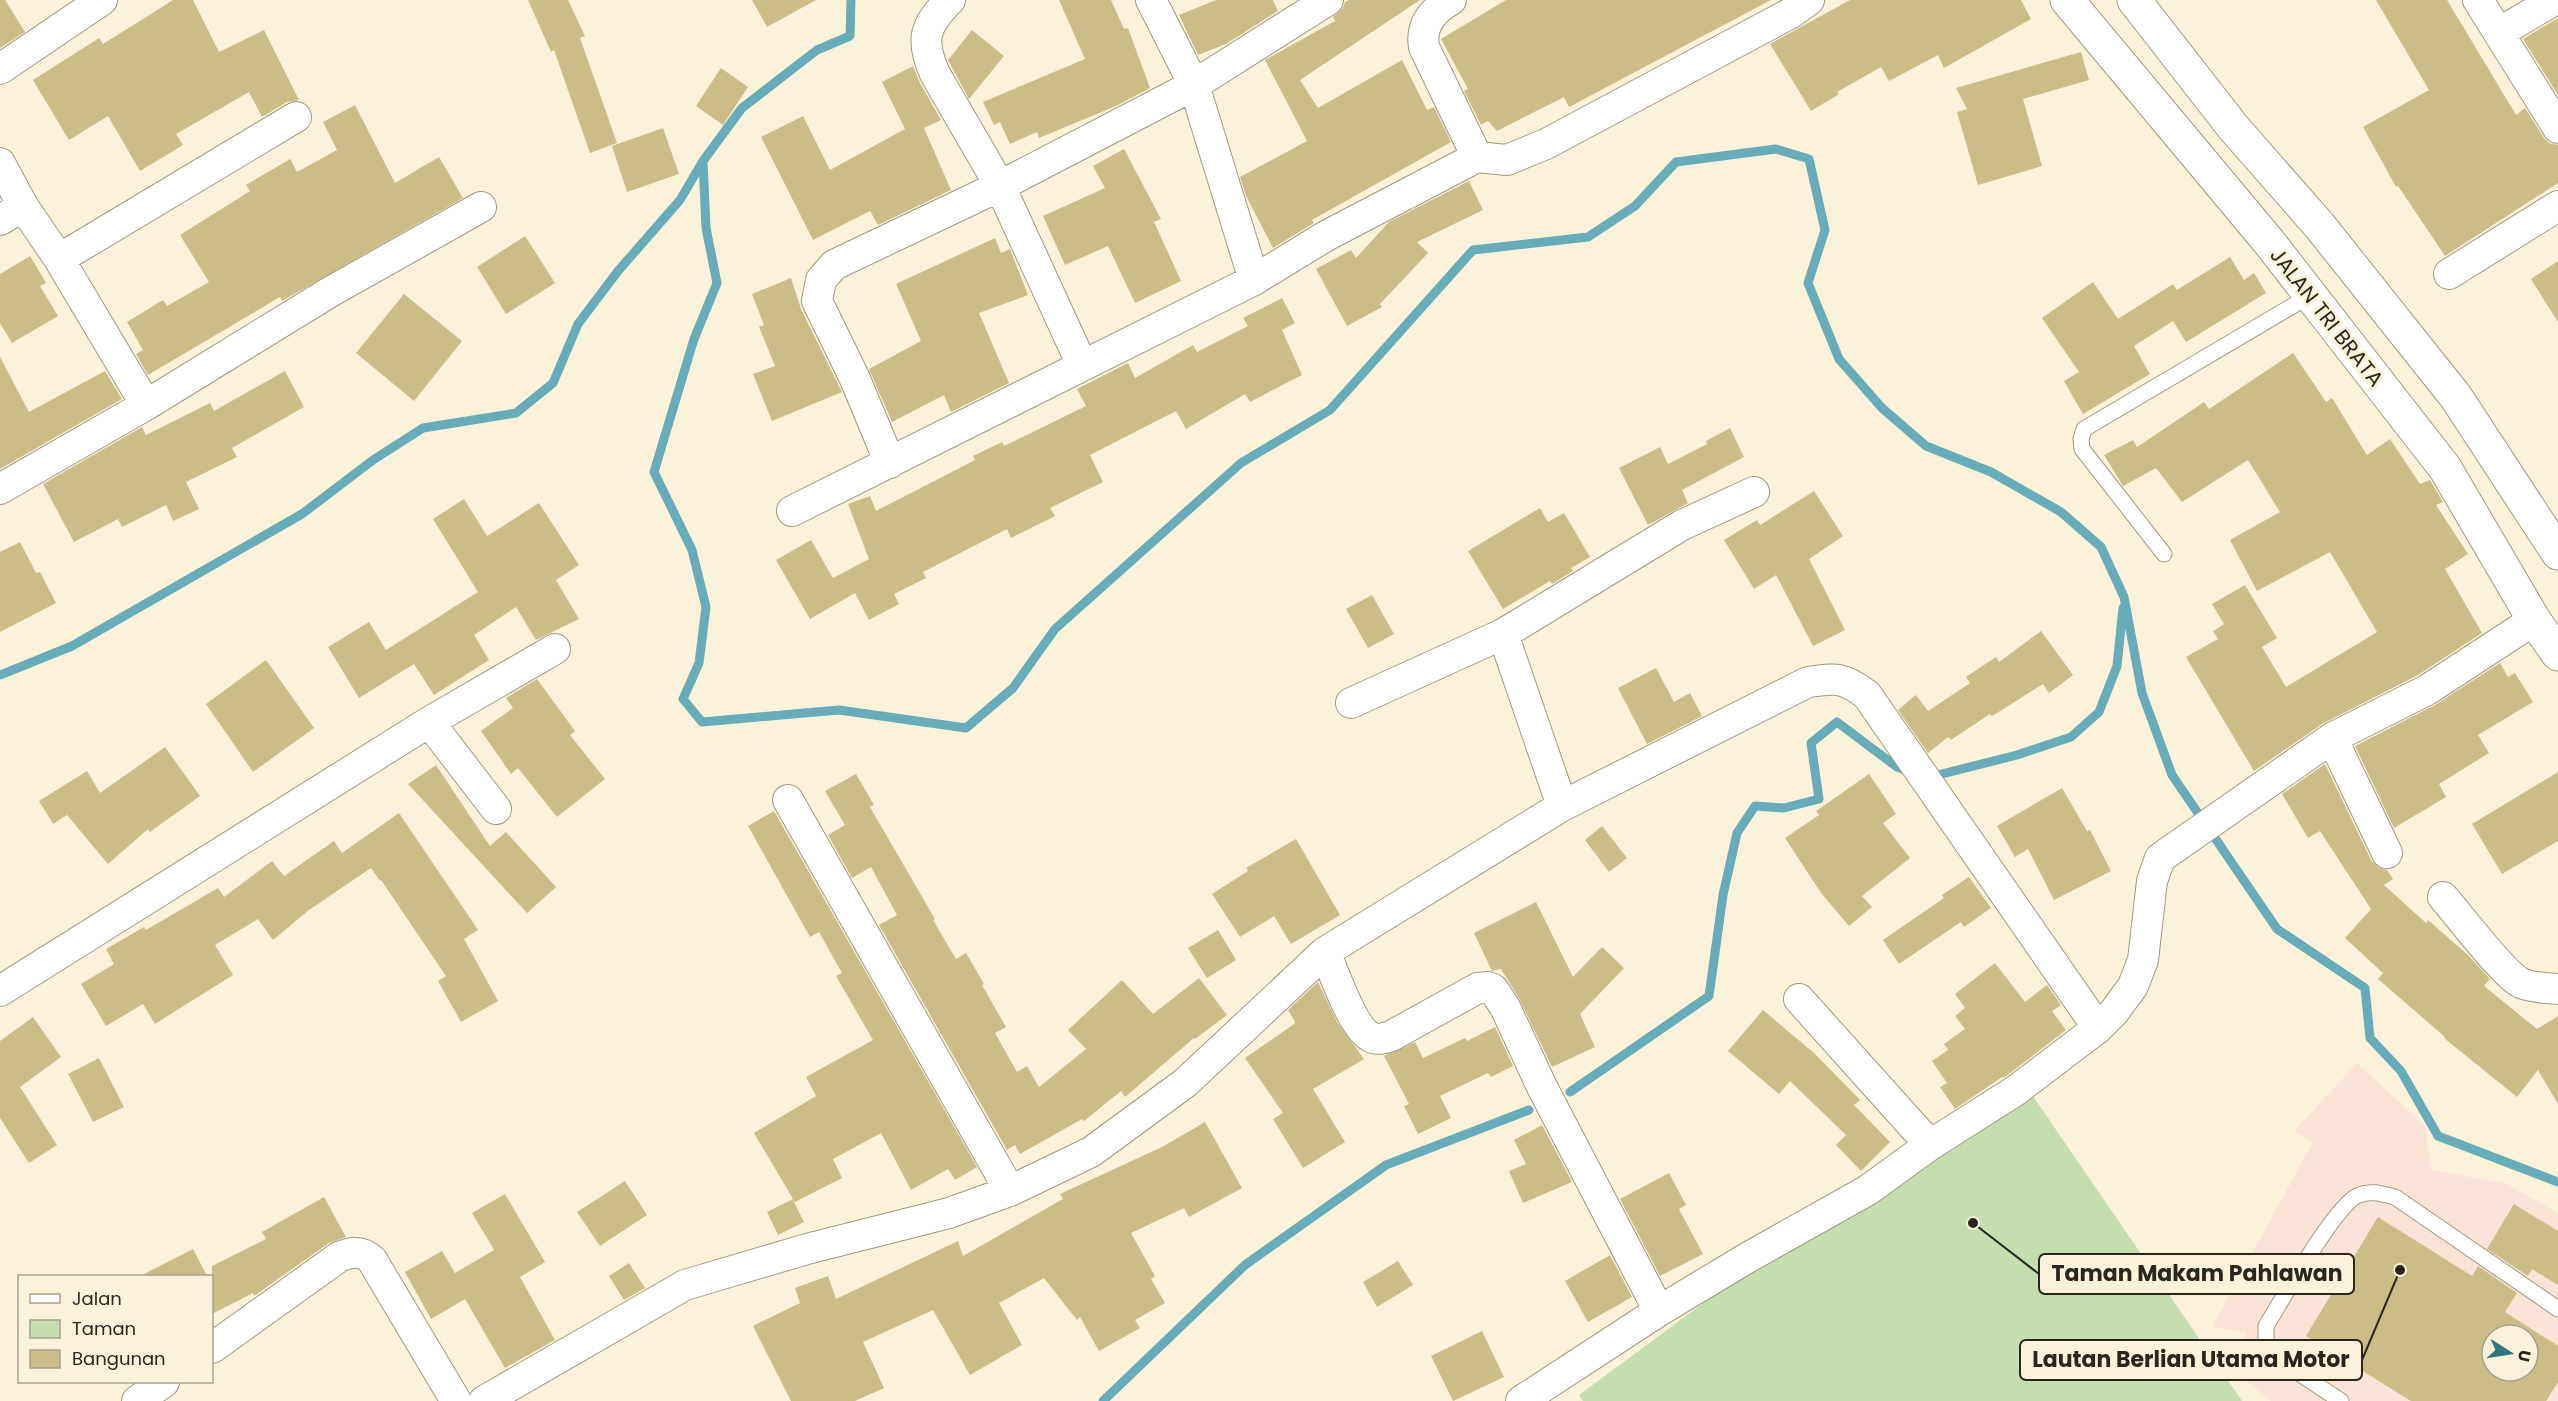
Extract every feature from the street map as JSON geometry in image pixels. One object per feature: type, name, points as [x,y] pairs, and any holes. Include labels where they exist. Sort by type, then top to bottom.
[{"type":"street","points":[[0,69],[102,0]]},
{"type":"street","points":[[950,0],[929,23],[925,44],[927,55],[935,74],[1000,186],[1082,365]]},
{"type":"street","points":[[1151,0],[1194,86],[1254,280]]},
{"type":"street","points":[[890,463],[855,380],[817,301],[821,280],[834,265],[1000,186],[1194,86],[1328,0]]},
{"type":"street","points":[[1451,0],[1439,6],[1426,22],[1422,35],[1424,47],[1477,157]]},
{"type":"street","points":[[792,511],[1254,280],[1326,236],[1477,157],[1507,159],[1546,144],[1791,13],[1809,0]]},
{"type":"street","name":"JALAN TRI BRATA","points":[[2067,0],[2311,295],[2445,468],[2534,620],[2558,654]]},
{"type":"street","points":[[2134,0],[2233,127],[2319,225],[2456,397],[2558,553]]},
{"type":"street","points":[[2478,0],[2558,128]]},
{"type":"street","points":[[2499,33],[2554,0]]},
{"type":"street","points":[[59,259],[296,117]]},
{"type":"street","points":[[2195,154],[2233,127]]},
{"type":"street","points":[[0,163],[12,213],[59,259],[146,405]]},
{"type":"street","points":[[2449,274],[2558,206]]},
{"type":"street","points":[[0,489],[146,405],[330,292],[481,207]]},
{"type":"street","points":[[1351,703],[1503,634],[1682,525],[1754,492]]},
{"type":"street","points":[[1521,1401],[1659,1311],[1748,1257],[1868,1190],[1930,1145],[2015,1091],[2098,1028],[2114,1012],[2133,986],[2143,960],[2152,881],[2160,858],[2332,738],[2427,690],[2534,620]]},
{"type":"street","points":[[1503,634],[1562,806]]},
{"type":"street","points":[[0,991],[429,722],[555,649]]},
{"type":"street","points":[[484,1401],[685,1285],[807,1249],[949,1213],[1010,1191],[1091,1152],[1185,1083],[1325,952],[1562,806],[1808,682],[1835,678],[1850,682],[1867,695],[2098,1028]]},
{"type":"street","points":[[429,722],[496,809]]},
{"type":"street","points":[[2332,738],[2387,853]]},
{"type":"street","points":[[788,800],[1010,1191]]},
{"type":"street","points":[[2443,897],[2520,982],[2540,988],[2558,989]]},
{"type":"street","points":[[1325,952],[1356,1021],[1364,1032],[1373,1038],[1381,1039],[1391,1036],[1478,988],[1493,989],[1505,1007],[1542,1087],[1659,1311]]},
{"type":"street","points":[[1799,999],[1930,1145]]},
{"type":"street","points":[[213,1347],[339,1257],[360,1252],[372,1260],[456,1401]]},
{"type":"street","points":[[137,1401],[163,1383]]},
{"type":"lane","points":[[2164,554],[2082,449],[2080,439],[2084,429],[2311,295]]},
{"type":"lane","points":[[2341,1401],[2273,1356],[2266,1344],[2266,1326],[2334,1218],[2356,1196],[2372,1192],[2395,1197],[2558,1309]]},
{"type":"shaded area","points":[[2357,1063],[2426,1127],[2431,1170],[2505,1183],[2558,1213],[2558,1401],[2271,1401],[2247,1381],[2245,1332],[2212,1327],[2313,1142],[2294,1131]]},
{"type":"green space","points":[[2028,1089],[2242,1401],[1583,1401],[1579,1395],[1729,1284]]},
{"type":"building","points":[[0,0],[5,0],[25,32],[0,48]]},
{"type":"building","points":[[173,0],[193,0],[219,52],[264,30],[299,100],[287,102],[262,117],[249,92],[176,134],[183,145],[140,171],[108,116],[69,140],[33,80],[99,38],[103,44]]},
{"type":"building","points":[[528,0],[568,0],[585,36],[580,38],[617,143],[590,153],[554,50],[551,52]]},
{"type":"building","points":[[752,0],[816,0],[767,27]]},
{"type":"building","points":[[1059,0],[1111,0],[1124,29],[1128,28],[1150,88],[1116,106],[1039,138],[1037,132],[1010,144],[1000,122],[994,125],[983,102],[1085,59]]},
{"type":"building","points":[[1216,0],[1273,0],[1278,11],[1226,44],[1198,55],[1179,15]]},
{"type":"building","points":[[1349,0],[1420,0],[1300,80],[1318,108],[1402,60],[1427,110],[1434,107],[1451,142],[1312,220],[1314,223],[1273,248],[1246,196],[1240,177],[1307,141],[1265,60],[1335,21],[1333,17]]},
{"type":"building","points":[[1506,0],[1771,0],[1569,107],[1564,97],[1497,131],[1488,121],[1481,125],[1464,91],[1468,89],[1441,39]]},
{"type":"building","points":[[1850,0],[2021,0],[2031,19],[1944,68],[1938,55],[1889,81],[1881,67],[1837,92],[1839,94],[1811,111],[1770,44]]},
{"type":"building","points":[[2376,0],[2447,0],[2516,115],[2525,108],[2544,138],[2549,143],[2558,145],[2558,183],[2445,256],[2398,186],[2396,187],[2363,127],[2429,90]]},
{"type":"building","points":[[2558,18],[2558,95],[2523,39]]},
{"type":"building","points":[[972,30],[1004,56],[969,99],[948,60]]},
{"type":"building","points":[[2081,52],[2089,80],[2023,99],[2042,166],[1978,185],[1957,112],[1967,109],[1956,88]]},
{"type":"building","points":[[913,66],[941,120],[924,128],[951,190],[878,225],[870,211],[813,240],[761,137],[803,116],[830,170],[905,129],[882,82]]},
{"type":"building","points":[[721,68],[748,87],[723,125],[696,106]]},
{"type":"building","points":[[355,105],[395,183],[439,157],[463,198],[282,301],[280,297],[148,375],[136,354],[143,350],[127,322],[163,300],[167,306],[209,282],[180,235],[250,191],[246,185],[290,159],[297,172],[337,150],[323,122]]},
{"type":"building","points":[[663,128],[679,174],[627,192],[612,146]]},
{"type":"building","points":[[1124,149],[1161,219],[1154,222],[1181,281],[1135,303],[1108,246],[1065,265],[1043,216],[1105,188],[1093,166]]},
{"type":"building","points":[[1469,181],[1483,210],[1417,242],[1428,253],[1380,304],[1382,307],[1347,326],[1316,269],[1351,250],[1356,258],[1389,222]]},
{"type":"building","points":[[525,236],[555,283],[506,314],[477,267]]},
{"type":"building","points":[[995,238],[1001,253],[1010,249],[1028,295],[979,313],[1009,383],[951,412],[944,395],[892,422],[869,369],[921,341],[896,284]]},
{"type":"building","points":[[30,256],[46,283],[40,286],[58,316],[12,343],[0,323],[0,274]]},
{"type":"building","points":[[2230,257],[2244,280],[2254,273],[2266,293],[2186,342],[2173,321],[2134,346],[2150,374],[2083,414],[2064,381],[2079,372],[2042,318],[2093,282],[2118,319],[2173,284],[2177,290]]},
{"type":"building","points":[[2558,261],[2558,322],[2531,279]]},
{"type":"building","points":[[791,278],[801,309],[842,392],[772,421],[753,374],[775,366],[759,327],[764,325],[752,294]]},
{"type":"building","points":[[404,294],[462,341],[414,401],[356,353]]},
{"type":"building","points":[[1282,298],[1295,323],[1282,330],[1302,375],[1250,402],[1245,394],[1186,429],[1176,411],[1090,455],[1103,482],[1050,508],[1055,516],[1011,538],[1007,529],[923,572],[926,578],[894,594],[899,604],[869,620],[855,593],[810,619],[776,560],[811,540],[833,578],[869,559],[848,504],[870,496],[876,511],[975,460],[973,456],[1002,442],[1004,446],[1086,406],[1077,389],[1128,363],[1135,378],[1193,345],[1197,352],[1248,326],[1243,318]]},
{"type":"building","points":[[2293,353],[2326,402],[2332,398],[2367,455],[2390,439],[2420,484],[2430,480],[2443,502],[2436,505],[2468,554],[2445,569],[2482,633],[2418,675],[2322,724],[2254,771],[2186,657],[2218,639],[2213,631],[2224,624],[2212,604],[2245,585],[2277,638],[2262,647],[2286,687],[2377,632],[2330,552],[2257,591],[2230,540],[2280,512],[2248,460],[2182,502],[2156,468],[2123,486],[2104,455],[2133,440],[2137,447],[2204,402],[2209,409]]},
{"type":"building","points":[[0,357],[29,412],[105,371],[122,399],[0,469]]},
{"type":"building","points":[[285,371],[304,407],[232,448],[237,457],[186,482],[199,509],[173,521],[166,505],[122,527],[118,519],[74,542],[43,484],[142,427],[146,435],[210,403],[214,411]]},
{"type":"building","points":[[1730,428],[1744,457],[1682,490],[1688,503],[1648,525],[1619,468],[1660,447],[1668,464],[1707,444],[1706,441]]},
{"type":"building","points":[[1814,491],[1843,536],[1809,559],[1845,630],[1813,646],[1776,575],[1754,589],[1724,540],[1757,520],[1760,525]]},
{"type":"building","points":[[464,499],[487,536],[539,503],[579,565],[556,580],[579,619],[536,640],[516,607],[474,635],[489,660],[434,695],[414,664],[359,698],[328,647],[369,622],[386,650],[478,592],[433,519]]},
{"type":"building","points":[[1540,508],[1548,522],[1564,513],[1590,557],[1571,568],[1573,571],[1552,584],[1550,581],[1503,609],[1468,551]]},
{"type":"building","points":[[20,542],[36,573],[40,572],[56,603],[0,632],[0,552]]},
{"type":"building","points":[[1372,595],[1394,634],[1368,648],[1346,609]]},
{"type":"building","points":[[2041,631],[2073,675],[2049,693],[2043,684],[1992,716],[1990,714],[1951,740],[1948,737],[1928,753],[1898,710],[1916,695],[1928,711],[1970,683],[1966,677],[1996,657],[1999,662]]},
{"type":"building","points":[[266,660],[314,728],[253,772],[206,704]]},
{"type":"building","points":[[2500,663],[2508,677],[2515,673],[2533,702],[2478,735],[2489,753],[2439,784],[2446,797],[2394,828],[2355,746],[2435,705]]},
{"type":"building","points":[[1656,668],[1674,702],[1690,693],[1702,716],[1647,744],[1618,688]]},
{"type":"building","points":[[537,679],[575,731],[570,735],[605,779],[557,817],[518,768],[511,774],[481,731],[513,708],[506,698]]},
{"type":"building","points":[[165,747],[200,796],[150,832],[148,829],[108,864],[67,815],[53,824],[39,801],[87,771],[100,793]]},
{"type":"building","points":[[2325,764],[2371,860],[2378,867],[2387,870],[2393,879],[2384,885],[2426,923],[2428,920],[2469,956],[2490,979],[2484,986],[2537,1029],[2558,1016],[2558,1104],[2538,1070],[2517,1097],[2444,1038],[2378,979],[2383,973],[2345,938],[2371,909],[2320,831],[2308,838],[2282,794]]},
{"type":"building","points":[[436,765],[490,846],[506,832],[556,887],[527,913],[408,784]]},
{"type":"building","points":[[2558,772],[2558,841],[2502,874],[2472,824]]},
{"type":"building","points":[[856,774],[874,805],[870,807],[956,959],[966,953],[984,984],[982,985],[1006,1027],[995,1033],[1017,1072],[1027,1066],[1039,1087],[1086,1049],[1068,1030],[1122,980],[1153,1014],[1199,978],[1227,1015],[1194,1038],[1125,1097],[1121,1091],[1084,1121],[1082,1119],[1020,1154],[1015,1145],[1007,1150],[879,925],[897,915],[871,867],[852,878],[828,835],[845,825],[825,791]]},
{"type":"building","points":[[1869,774],[1896,814],[1883,823],[1910,858],[1862,896],[1872,907],[1849,926],[1821,893],[1785,838],[1819,815],[1816,811]]},
{"type":"building","points":[[2062,788],[2087,831],[2090,830],[2111,871],[2054,900],[2028,849],[2015,857],[1997,826]]},
{"type":"building","points":[[774,811],[977,1167],[955,1180],[948,1169],[911,1190],[881,1133],[833,1159],[842,1178],[795,1202],[793,1200],[804,1222],[778,1235],[767,1212],[793,1199],[754,1133],[816,1096],[806,1077],[873,1040],[836,976],[842,973],[819,932],[810,937],[748,826]]},
{"type":"building","points":[[399,813],[478,930],[464,939],[498,1001],[461,1022],[438,981],[446,976],[371,868],[309,910],[273,940],[258,919],[215,945],[233,975],[155,1024],[143,1004],[106,1026],[81,984],[114,964],[106,949],[144,927],[146,930],[218,888],[224,897],[272,861],[284,876],[334,841],[342,853]]},
{"type":"building","points":[[1602,826],[1627,858],[1609,872],[1585,840]]},
{"type":"building","points":[[1296,839],[1340,915],[1291,944],[1274,916],[1240,937],[1212,894],[1248,871],[1246,868]]},
{"type":"building","points":[[1969,877],[1991,908],[1964,927],[1961,922],[1899,964],[1883,940],[1944,898],[1942,895]]},
{"type":"building","points":[[1536,902],[1573,977],[1602,947],[1624,968],[1580,1014],[1595,1047],[1552,1067],[1519,998],[1501,969],[1492,971],[1474,933]]},
{"type":"building","points":[[1218,930],[1236,960],[1207,978],[1188,948]]},
{"type":"building","points":[[1995,963],[2025,1002],[2047,985],[2061,1005],[2052,1011],[2066,1030],[2005,1077],[1955,1109],[1940,1087],[1947,1083],[1932,1061],[1948,1050],[1944,1044],[1965,1029],[1955,1016],[1965,1008],[1955,994]]},
{"type":"building","points":[[1318,982],[1337,1022],[1364,1059],[1313,1089],[1345,1142],[1303,1168],[1273,1119],[1283,1113],[1245,1058],[1294,1024],[1288,1010]]},
{"type":"building","points":[[1763,1010],[1814,1053],[1860,1100],[1854,1105],[1890,1142],[1861,1171],[1836,1145],[1846,1135],[1790,1081],[1779,1094],[1728,1051]]},
{"type":"building","points":[[33,1017],[61,1057],[20,1087],[57,1145],[29,1163],[0,1118],[0,1041]]},
{"type":"building","points":[[1495,1027],[1513,1066],[1491,1077],[1488,1073],[1440,1096],[1451,1118],[1418,1134],[1404,1106],[1409,1104],[1384,1056],[1415,1042],[1423,1058]]},
{"type":"building","points":[[99,1058],[124,1107],[93,1122],[68,1074]]},
{"type":"building","points":[[1205,1122],[1242,1188],[1189,1217],[1184,1208],[1131,1233],[1155,1276],[1151,1279],[1165,1303],[1135,1320],[1140,1328],[1099,1351],[1080,1317],[1077,1320],[1044,1278],[999,1303],[1022,1345],[970,1375],[933,1310],[863,1342],[884,1388],[855,1401],[791,1401],[753,1326],[800,1303],[795,1288],[828,1276],[836,1299],[958,1241],[963,1256],[1063,1199],[1060,1194],[1162,1147]]},
{"type":"building","points":[[1542,1125],[1572,1182],[1523,1203],[1509,1171],[1526,1164],[1514,1140]]},
{"type":"building","points":[[1669,1173],[1686,1205],[1679,1209],[1703,1254],[1660,1276],[1620,1199]]},
{"type":"building","points":[[625,1181],[647,1215],[600,1246],[577,1212]]},
{"type":"building","points":[[505,1194],[545,1262],[520,1277],[555,1340],[505,1368],[465,1299],[431,1319],[405,1272],[442,1251],[455,1273],[494,1250],[472,1213]]},
{"type":"building","points":[[324,1197],[346,1237],[329,1243],[254,1296],[253,1293],[213,1313],[212,1266],[266,1239],[262,1232]]},
{"type":"building","points":[[2514,1204],[2558,1231],[2558,1285],[2532,1269],[2528,1276],[2487,1249]]},
{"type":"building","points":[[2378,1217],[2472,1276],[2478,1266],[2517,1293],[2505,1312],[2522,1323],[2480,1323],[2480,1383],[2540,1383],[2540,1334],[2558,1346],[2558,1382],[2546,1401],[2411,1401],[2306,1336]]},
{"type":"building","points":[[193,1249],[206,1275],[142,1275]]},
{"type":"building","points":[[1610,1255],[1632,1297],[1588,1322],[1565,1281]]},
{"type":"building","points":[[1398,1261],[1413,1285],[1377,1307],[1363,1282]]},
{"type":"building","points":[[629,1263],[645,1288],[624,1300],[609,1276]]},
{"type":"building","points":[[1482,1331],[1504,1377],[1453,1401],[1431,1356]]},
{"type":"waterway","points":[[0,675],[72,646],[302,514],[373,460],[423,428],[516,413],[553,383],[578,324],[618,271],[680,200],[703,161],[742,108],[817,50],[850,36],[851,0]]},
{"type":"waterway","points":[[703,161],[706,228],[717,283],[694,339],[654,472],[692,550],[706,607],[699,663],[683,699],[702,722],[839,710],[966,728],[1013,688],[1055,629],[1241,463],[1330,410],[1473,250],[1588,237],[1635,206],[1676,162],[1776,149],[1809,159],[1825,230],[1808,283],[1839,359],[1882,408],[1926,446],[1991,472],[2061,512],[2101,547],[2124,597],[2142,693],[2172,775],[2277,929],[2365,988],[2370,1038],[2401,1071],[2438,1136],[2558,1182]]},
{"type":"waterway","points":[[1930,777],[2017,755],[2071,737],[2099,712],[2117,666],[2123,608]]},
{"type":"waterway","points":[[1570,1092],[1709,996],[1723,895],[1737,833],[1755,806],[1784,808],[1819,799],[1811,743],[1837,722],[1897,767],[1911,772]]},
{"type":"waterway","points":[[1103,1401],[1245,1265],[1386,1165],[1529,1110]]},
{"type":"place","name":"Taman Makam Pahlawan","points":[[1973,1223]]},
{"type":"place","name":"Lautan Berlian Utama Motor","points":[[2400,1270]]}]
